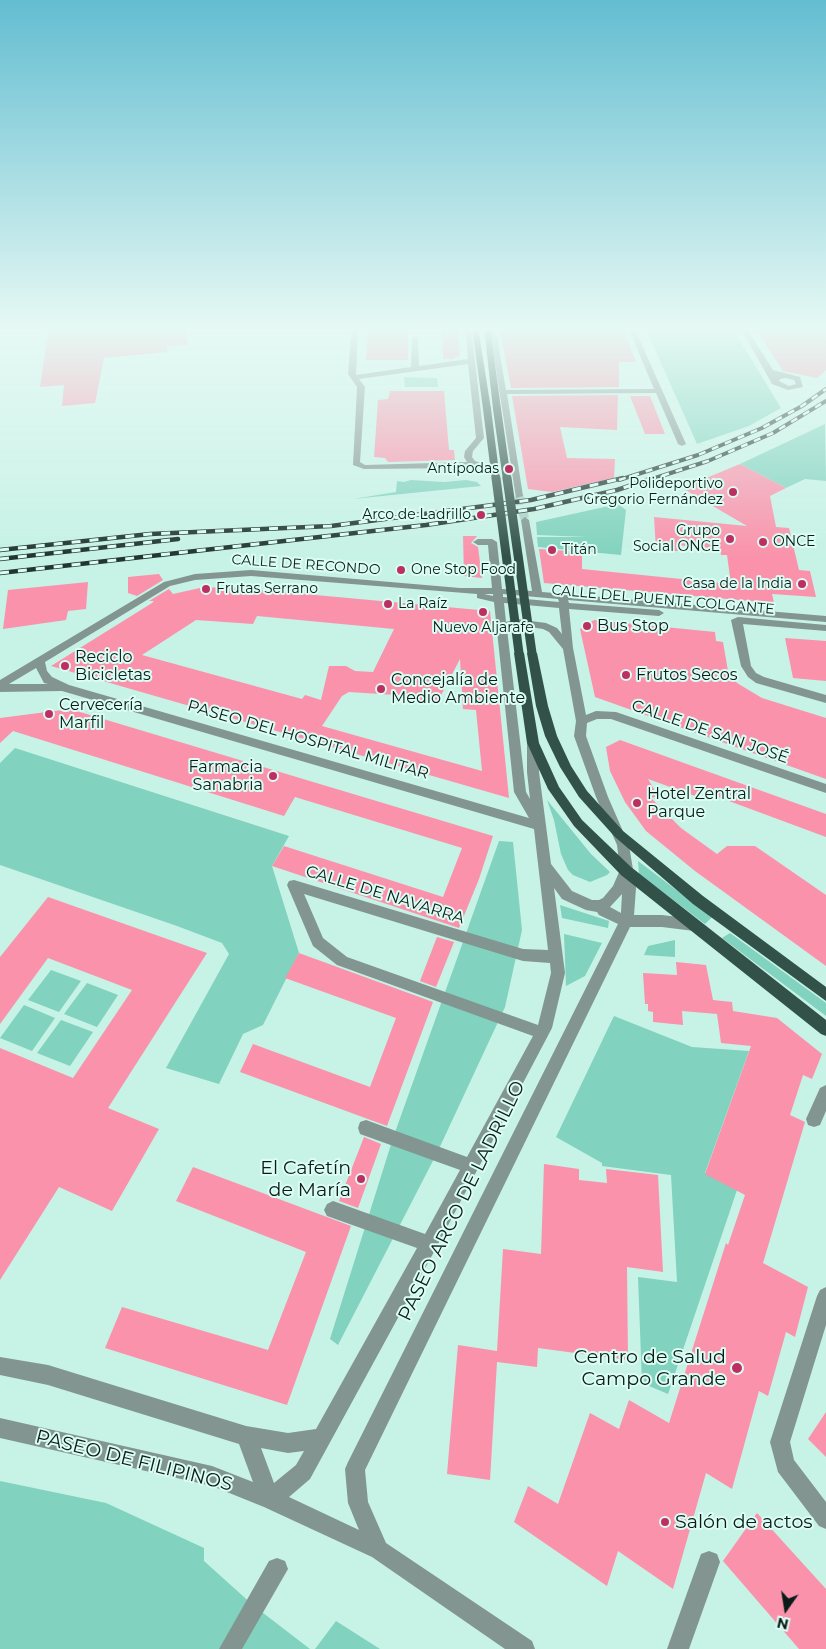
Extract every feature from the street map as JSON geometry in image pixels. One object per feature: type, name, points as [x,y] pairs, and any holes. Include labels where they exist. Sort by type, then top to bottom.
[{"type":"main road","name":"PASEO ARCO DE LADRILLO","points":[[491,404],[542,706],[551,736],[566,767],[583,794],[619,834]]},
{"type":"main road","name":"PASEO ARCO DE LADRILLO","points":[[492,404],[519,654],[533,743],[554,789],[600,847],[626,871]]},
{"type":"main road","points":[[619,834],[698,900],[826,995]]},
{"type":"main road","points":[[626,871],[826,1029]]},
{"type":"street","points":[[360,404],[356,463],[364,466],[461,466],[472,464],[487,468]]},
{"type":"street","points":[[472,464],[468,456],[469,451],[480,438],[476,404]]},
{"type":"street","name":"PASEO ARCO DE LADRILLO","points":[[504,404],[519,496]]},
{"type":"street","points":[[663,404],[682,444]]},
{"type":"street","points":[[525,520],[536,594]]},
{"type":"street","name":"PASEO ARCO DE LADRILLO","points":[[478,542],[492,542],[520,792],[541,826]]},
{"type":"street","name":"CALLE DE RECONDO","points":[[0,687],[147,595],[167,584],[195,577],[251,574],[498,595]]},
{"type":"street","name":"CALLE DEL PUENTE COLGANTE","points":[[498,595],[536,594],[563,600],[826,628]]},
{"type":"street","name":"CALLE DEL PUENTE COLGANTE","points":[[498,595],[826,619]]},
{"type":"street","name":"PASEO ARCO DE LADRILLO","points":[[379,1550],[358,1503],[355,1469],[626,921],[629,894],[625,851],[602,797],[580,736],[582,721],[568,648],[563,600]]},
{"type":"street","points":[[738,620],[746,666],[752,675],[760,680],[826,699]]},
{"type":"street","points":[[502,629],[516,622],[546,626],[553,630],[568,648]]},
{"type":"street","name":"PASEO DEL HOSPITAL MILITAR","points":[[39,661],[42,672],[48,680],[65,688],[541,826]]},
{"type":"street","name":"PASEO DEL HOSPITAL MILITAR","points":[[0,687],[65,688]]},
{"type":"street","name":"CALLE DE SAN JOSÉ","points":[[582,721],[596,714],[612,715],[826,789]]},
{"type":"street","name":"PASEO ARCO DE LADRILLO","points":[[270,1499],[302,1472],[429,1244],[542,1033],[558,973],[533,772],[533,743]]},
{"type":"street","name":"PASEO ARCO DE LADRILLO","points":[[546,866],[567,895],[583,904],[600,906]]},
{"type":"street","points":[[626,871],[614,896],[600,906],[617,918],[626,921],[674,922],[694,925]]},
{"type":"street","name":"CALLE DE NAVARRA","points":[[542,1033],[342,961],[318,942],[294,884],[524,955],[557,958]]},
{"type":"street","points":[[814,1119],[826,1092]]},
{"type":"street","points":[[366,1128],[470,1166]]},
{"type":"street","points":[[333,1210],[429,1244]]},
{"type":"street","points":[[826,1296],[780,1442],[785,1465],[826,1519]]},
{"type":"street","points":[[0,1366],[48,1375],[246,1436],[288,1443],[321,1438]]},
{"type":"street","name":"PASEO DE FILIPINOS","points":[[0,1428],[212,1476],[270,1499],[379,1550],[524,1649]]},
{"type":"street","points":[[246,1436],[270,1499]]},
{"type":"street","points":[[678,1649],[709,1562]]},
{"type":"street","points":[[230,1649],[277,1569]]},
{"type":"green space","points":[[679,404],[779,404],[781,408],[749,426],[697,444]]},
{"type":"green space","name":"Polideportivo Gregorio Fernández","points":[[825,424],[826,481],[805,479],[786,488],[740,464]]},
{"type":"green space","points":[[466,480],[477,482],[481,486],[353,499],[396,492],[397,481],[444,482]]},
{"type":"green space","points":[[618,504],[626,510],[621,555],[538,547],[537,537],[587,537],[537,535],[536,522]]},
{"type":"green space","points":[[15,748],[289,836],[272,866],[299,953],[263,1025],[243,1034],[219,1084],[166,1068],[229,954],[222,943],[0,865],[0,763]]},
{"type":"green space","points":[[547,800],[591,854],[610,872],[607,875],[590,882],[573,875],[568,870],[561,854],[554,820]]},
{"type":"green space","points":[[499,841],[513,842],[522,930],[505,1007],[437,1153],[338,1345],[330,1339],[393,1138]]},
{"type":"green space","points":[[638,861],[712,917],[705,924],[639,874]]},
{"type":"green space","points":[[560,905],[609,921],[608,928],[562,918]]},
{"type":"green space","points":[[730,933],[826,1003],[826,1016],[722,938]]},
{"type":"green space","points":[[564,934],[602,943],[585,976],[566,986]]},
{"type":"green space","points":[[675,940],[675,957],[644,955],[648,946]]},
{"type":"green space","points":[[51,970],[81,981],[59,1012],[28,1000]]},
{"type":"green space","points":[[87,983],[118,995],[97,1027],[64,1014]]},
{"type":"green space","points":[[24,1005],[55,1018],[32,1051],[0,1038]]},
{"type":"green space","points":[[614,1016],[692,1047],[749,1051],[705,1173],[737,1190],[668,1394],[642,1383],[638,1277],[677,1282],[671,1175],[602,1166],[602,1163],[556,1137]]},
{"type":"green space","points":[[61,1020],[93,1032],[70,1066],[37,1053]]},
{"type":"green space","points":[[0,1481],[106,1503],[204,1548],[204,1561],[254,1606],[310,1649],[0,1649]]},
{"type":"green space","points":[[336,1621],[380,1649],[315,1649]]},
{"type":"building","points":[[62,404],[85,404],[62,406]]},
{"type":"building","points":[[378,404],[445,404],[449,450],[454,450],[455,460],[388,462],[385,458],[374,457]]},
{"type":"building","points":[[513,404],[618,404],[617,430],[560,427],[567,458],[615,459],[614,478],[552,492],[528,489]]},
{"type":"building","points":[[633,404],[653,404],[665,434],[645,434]]},
{"type":"building","points":[[740,464],[786,488],[770,496],[776,527],[789,528],[799,570],[810,571],[816,597],[772,594],[774,603],[544,583],[539,549],[582,552],[582,569],[731,584],[727,555],[721,555],[720,549],[677,545],[678,551],[656,550],[654,517],[747,526],[682,488]]},
{"type":"building","points":[[463,536],[477,536],[471,543],[478,547],[482,578],[464,576]]},
{"type":"building","points":[[159,574],[163,580],[137,596],[128,593],[128,577]]},
{"type":"building","points":[[88,582],[86,609],[68,611],[66,620],[3,629],[8,590]]},
{"type":"building","points":[[228,587],[490,611],[509,798],[51,666],[152,603],[154,601],[149,601],[169,589],[173,594],[200,588]],"holes":[[[257,616],[394,629],[373,672],[355,671],[346,666],[329,666],[321,700],[305,695],[302,699],[142,655],[196,620],[253,624]],[[460,659],[463,709],[476,710],[482,771],[322,726],[342,696],[349,692],[412,696],[421,702],[438,701]]]},
{"type":"building","points":[[594,620],[715,632],[716,641],[723,642],[728,671],[737,683],[762,698],[826,718],[826,779],[595,697],[580,629]]},
{"type":"building","points":[[785,638],[826,641],[826,681],[793,678]]},
{"type":"building","points":[[70,709],[493,836],[479,879],[459,928],[272,866],[284,846],[443,897],[462,848],[295,797],[284,816],[13,731],[0,743],[0,718]]},
{"type":"building","points":[[620,740],[826,814],[826,837],[702,791],[697,791],[695,796],[648,779],[658,796],[651,798],[681,828],[717,854],[727,846],[755,846],[826,895],[826,966],[695,871],[646,831],[625,802],[610,771],[606,747]]},
{"type":"building","points":[[48,897],[207,953],[108,1108],[159,1129],[112,1211],[59,1187],[0,1280],[0,1048],[73,1078],[132,990],[48,958],[0,1024],[0,957]]},
{"type":"building","points":[[437,937],[454,942],[436,987],[420,981]]},
{"type":"building","points":[[299,953],[433,1002],[387,1126],[240,1072],[253,1044],[370,1087],[396,1018],[285,978]]},
{"type":"building","points":[[676,962],[706,965],[713,1000],[732,1002],[733,1011],[777,1018],[822,1054],[812,1079],[803,1075],[790,1115],[805,1122],[763,1263],[808,1287],[795,1337],[786,1332],[768,1396],[759,1391],[732,1489],[706,1473],[673,1589],[618,1551],[607,1586],[514,1522],[528,1486],[558,1504],[590,1413],[619,1429],[629,1400],[669,1423],[726,1243],[728,1245],[745,1195],[705,1174],[751,1046],[721,1043],[717,1014],[682,1011],[683,1025],[653,1022],[653,1012],[648,1011],[648,1004],[645,1004],[643,973],[677,975]]},
{"type":"building","points":[[364,1137],[381,1144],[358,1208],[339,1201]]},
{"type":"building","points":[[544,1164],[579,1169],[579,1180],[607,1183],[606,1169],[658,1175],[663,1272],[627,1267],[628,1360],[538,1348],[537,1367],[497,1362],[490,1480],[447,1474],[458,1345],[497,1351],[503,1249],[541,1254]]},
{"type":"building","points":[[193,1167],[351,1226],[287,1405],[105,1348],[122,1307],[268,1350],[306,1252],[176,1201]]},
{"type":"building","points":[[826,1412],[826,1457],[808,1439]]},
{"type":"building","points":[[757,1513],[826,1589],[826,1649],[799,1649],[723,1561]]},
{"type":"tunnel","points":[[519,496],[525,520]]},
{"type":"railway","points":[[619,480],[698,455],[762,428],[805,404]]},
{"type":"railway","points":[[649,480],[708,461],[773,433],[821,404]]},
{"type":"railway","points":[[0,550],[150,534],[331,526],[531,500],[623,478]]},
{"type":"railway","points":[[0,573],[426,525],[534,509],[617,490],[653,478]]},
{"type":"railway","points":[[0,559],[178,539]]},
{"type":"place","name":"Antípodas","points":[[509,469]]},
{"type":"place","name":"Polideportivo Gregorio Fernández","points":[[733,492]]},
{"type":"place","name":"Arco de Ladrillo","points":[[481,515]]},
{"type":"place","name":"Grupo Social ONCE","points":[[730,539]]},
{"type":"place","name":"ONCE","points":[[763,542]]},
{"type":"place","name":"Titán","points":[[552,550]]},
{"type":"place","name":"One Stop Food","points":[[401,570]]},
{"type":"place","name":"Casa de la India","points":[[802,584]]},
{"type":"place","name":"Frutas Serrano","points":[[206,589]]},
{"type":"place","name":"La Raíz","points":[[388,604]]},
{"type":"place","name":"Nuevo Aljarafe","points":[[483,612]]},
{"type":"place","name":"Bus Stop","points":[[587,626]]},
{"type":"place","name":"Reciclo Bicicletas","points":[[65,666]]},
{"type":"place","name":"Frutos Secos","points":[[626,675]]},
{"type":"place","name":"Concejalía de Medio Ambiente","points":[[381,689]]},
{"type":"place","name":"Cervecería Marfil","points":[[49,714]]},
{"type":"place","name":"Farmacia Sanabria","points":[[273,776]]},
{"type":"place","name":"Hotel Zentral Parque","points":[[637,803]]},
{"type":"place","name":"El Cafetín de María","points":[[361,1179]]},
{"type":"place","name":"Centro de Salud Campo Grande","points":[[737,1368]]},
{"type":"place","name":"Salón de actos","points":[[665,1522]]}]
